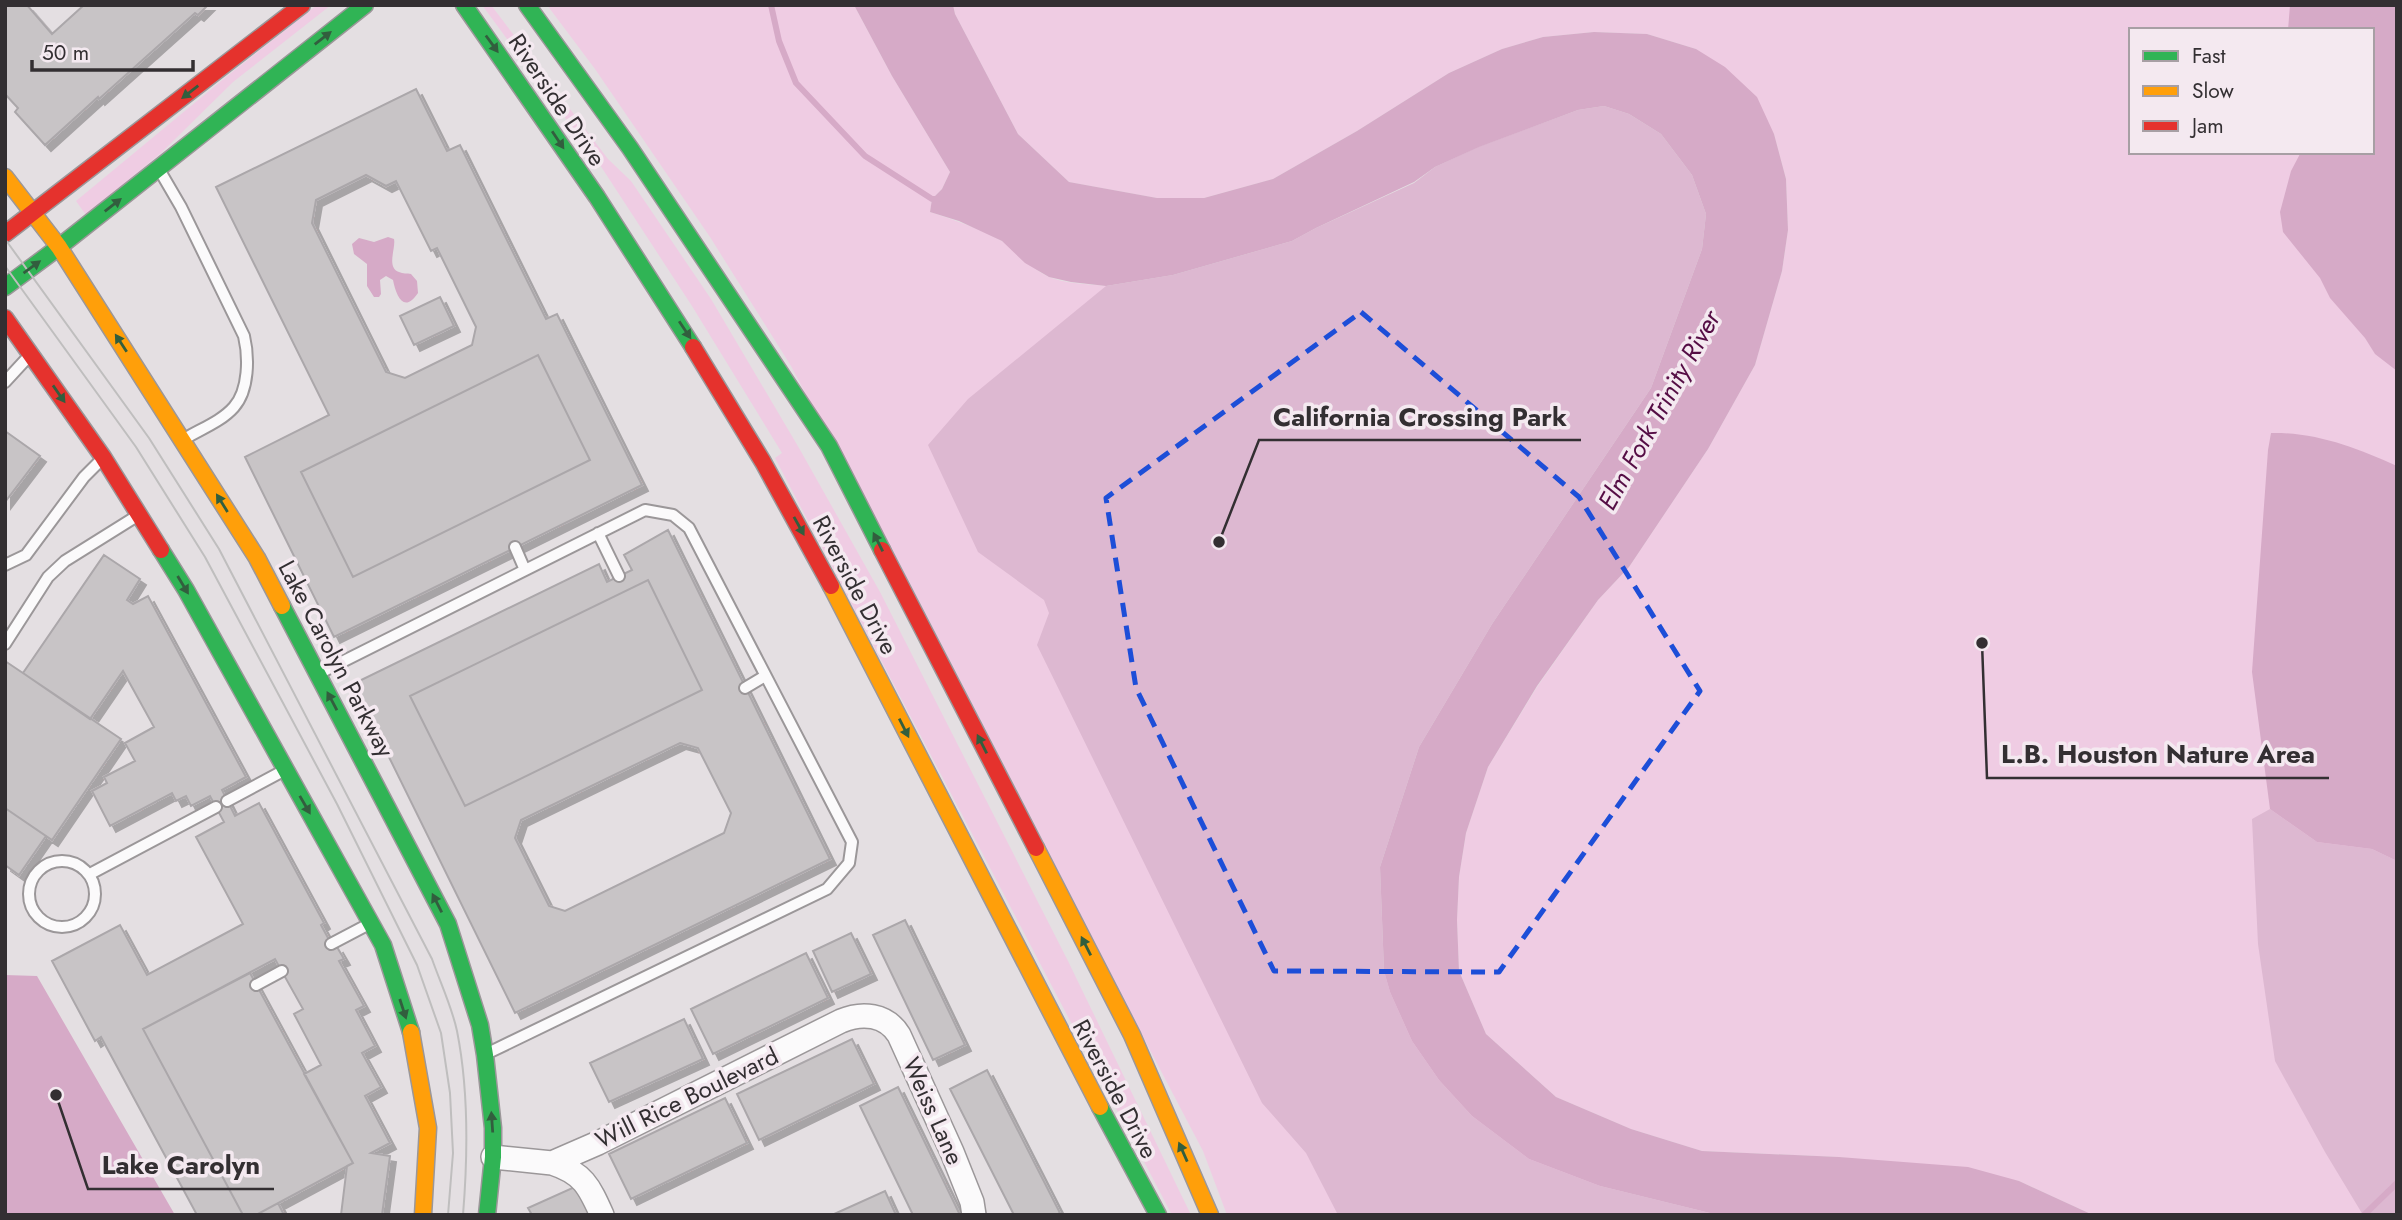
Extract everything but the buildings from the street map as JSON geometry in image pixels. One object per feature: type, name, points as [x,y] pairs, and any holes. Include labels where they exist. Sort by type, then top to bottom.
[{"type":"street","points":[[5,234],[302,5]]},
{"type":"street","points":[[5,287],[365,5]]},
{"type":"street","name":"Riverside Drive","points":[[464,5],[691,338],[794,518],[890,700],[1067,1049],[1158,1215]]},
{"type":"street","name":"Riverside Drive","points":[[527,5],[631,148],[830,446],[1132,1035],[1210,1215]]},
{"type":"street","name":"Lake Carolyn Parkway","points":[[5,177],[59,247],[257,558],[448,924],[480,1025],[485,1055],[493,1128],[487,1215]]},
{"type":"street","points":[[5,318],[103,457],[186,590],[383,945],[415,1049],[428,1128],[423,1215]]},
{"type":"street","name":"Will Rice Boulevard","points":[[493,1157],[552,1163],[598,1143],[850,1017],[877,1017]]},
{"type":"street","name":"Weiss Lane","points":[[877,1017],[895,1028],[899,1035],[952,1152],[972,1202],[974,1215]]},
{"type":"street","points":[[552,1163],[579,1175],[602,1215]]},
{"type":"lane","points":[[158,169],[181,207],[244,336],[247,349],[243,389],[235,407],[182,440]]},
{"type":"lane","points":[[5,382],[31,354]]},
{"type":"lane","points":[[5,565],[26,555],[84,477],[103,457]]},
{"type":"lane","points":[[318,674],[645,510],[673,515],[689,528],[852,842],[849,863],[827,890],[485,1055]]},
{"type":"lane","points":[[5,644],[48,577],[65,561],[139,514]]},
{"type":"lane","points":[[598,533],[619,576]]},
{"type":"lane","points":[[515,547],[525,570]]},
{"type":"lane","points":[[746,688],[765,676]]},
{"type":"lane","points":[[227,801],[285,770]]},
{"type":"lane","points":[[90,874],[216,807]]},
{"type":"lane","points":[[60,860],[71,861],[90,874],[96,895],[94,905],[81,922],[71,927],[60,927],[40,919],[33,911],[29,901],[29,889],[32,878],[39,869],[60,860]]},
{"type":"lane","points":[[331,944],[371,923]]},
{"type":"lane","points":[[256,985],[282,971]]},
{"type":"highlighted area","points":[[1361,312],[1579,497],[1700,691],[1499,972],[1274,971],[1136,688],[1106,498]]},
{"type":"shaded area","points":[[317,5],[331,5],[233,82],[161,153],[86,215],[76,201]]},
{"type":"shaded area","points":[[482,5],[491,5],[608,159],[631,181],[711,299],[799,448],[880,592],[1068,961],[1191,1215],[1172,1215],[775,458],[782,453],[692,306],[600,165]]},
{"type":"shaded area","points":[[547,5],[854,5],[892,76],[950,172],[942,189],[932,199],[930,212],[1000,240],[1034,268],[1054,279],[1106,286],[1384,971],[1600,1186],[1718,1215],[1227,1215],[1203,1151],[791,366],[710,237],[595,69]]},
{"type":"shaded area","points":[[953,5],[2397,5],[2397,1215],[2093,1215],[2019,1181],[1839,1157],[1702,1151],[1631,1129],[1556,1097],[1486,1034],[1459,971],[1457,920],[1459,877],[1466,833],[1488,767],[1537,687],[1598,600],[1629,567],[1708,449],[1755,365],[1782,271],[1788,230],[1786,179],[1774,134],[1696,49],[1647,34],[1594,32],[1543,37],[1502,49],[1449,73],[1357,131],[1273,179],[1204,198],[1157,198],[1069,182],[1018,134],[955,14]]},
{"type":"shaded area","points":[[1604,106],[1629,114],[1661,134],[1692,175],[1706,214],[1702,249],[1651,388],[1492,624],[1419,747],[1380,867],[1384,971],[1390,992],[1412,1041],[1439,1080],[1472,1116],[1529,1159],[1600,1186],[1718,1215],[1338,1215],[1306,1153],[1262,1103],[1037,645],[1049,613],[1044,600],[978,552],[928,445],[968,399],[1106,286],[1173,275],[1292,241],[1414,183],[1435,167],[1478,147],[1578,110]]},
{"type":"shaded area","points":[[2270,809],[2317,842],[2372,849],[2397,861],[2397,1215],[2363,1215],[2275,1061],[2258,944],[2252,819]]},
{"type":"water","name":"Elm Fork Trinity River","points":[[854,5],[953,5],[955,14],[1018,134],[1069,182],[1157,198],[1204,198],[1273,179],[1357,131],[1449,73],[1502,49],[1543,37],[1594,32],[1647,34],[1696,49],[1725,67],[1757,97],[1774,134],[1786,179],[1788,230],[1782,271],[1755,365],[1708,449],[1629,567],[1598,600],[1537,686],[1488,767],[1466,833],[1459,877],[1459,971],[1486,1034],[1556,1097],[1631,1129],[1702,1151],[1839,1157],[1968,1167],[2019,1181],[2093,1215],[1718,1215],[1600,1186],[1529,1159],[1472,1116],[1439,1080],[1412,1041],[1390,992],[1384,971],[1380,867],[1419,747],[1492,624],[1651,388],[1702,249],[1706,214],[1692,175],[1661,134],[1629,114],[1604,106],[1578,110],[1479,147],[1435,167],[1414,182],[1292,241],[1173,275],[1106,286],[1071,282],[1049,277],[1025,263],[1002,241],[959,221],[930,212],[932,199],[942,189],[950,172],[892,76]]},
{"type":"water","points":[[2290,5],[2397,5],[2397,371],[2375,354],[2365,338],[2330,298],[2320,278],[2283,232],[2280,212],[2291,171],[2300,154],[2374,154],[2374,28],[2288,28]]},
{"type":"water","points":[[388,237],[394,239],[392,262],[395,270],[411,274],[417,281],[418,293],[409,302],[401,300],[393,280],[386,276],[380,280],[381,294],[374,297],[367,286],[367,264],[354,254],[352,244],[359,238],[374,242]]},
{"type":"water","points":[[2271,433],[2304,435],[2336,442],[2397,466],[2397,861],[2372,849],[2317,842],[2270,809],[2252,672]]},
{"type":"water","points":[[5,975],[37,976],[175,1215],[5,1215]]},
{"type":"waterway","points":[[771,5],[779,41],[796,83],[865,156],[932,199],[938,199]]},
{"type":"waterway","points":[[2364,1215],[2397,1183]]},
{"type":"tram line","points":[[5,239],[149,438],[219,549],[432,959],[455,1022],[464,1076],[466,1169],[463,1215]]},
{"type":"tram line","points":[[5,266],[136,447],[205,557],[337,804],[417,965],[441,1033],[450,1093],[453,1153],[448,1215]]},
{"type":"traffic: fast","points":[[5,287],[365,5]]},
{"type":"traffic: fast","points":[[464,5],[597,197],[693,347]]},
{"type":"traffic: fast","points":[[527,5],[630,148],[829,446],[882,550]]},
{"type":"traffic: fast","points":[[161,550],[186,590],[383,945],[411,1032]]},
{"type":"traffic: fast","points":[[282,606],[448,924],[480,1025],[485,1055],[493,1128],[487,1215]]},
{"type":"traffic: fast","points":[[1100,1107],[1158,1215]]},
{"type":"traffic: slow","points":[[5,177],[59,247],[257,558],[282,606]]},
{"type":"traffic: slow","points":[[831,586],[1100,1107]]},
{"type":"traffic: slow","points":[[1036,848],[1132,1035],[1210,1215]]},
{"type":"traffic: slow","points":[[411,1032],[428,1128],[423,1215]]},
{"type":"traffic: jam","points":[[5,234],[302,5]]},
{"type":"traffic: jam","points":[[5,318],[103,457],[161,550]]},
{"type":"traffic: jam","points":[[693,347],[763,462],[831,586]]},
{"type":"traffic: jam","points":[[882,550],[1036,848]]},
{"type":"place","name":"California Crossing Park","points":[[1219,542]]},
{"type":"place","name":"L.B. Houston Nature Area","points":[[1982,643]]},
{"type":"place","name":"Lake Carolyn","points":[[56,1095]]}]
